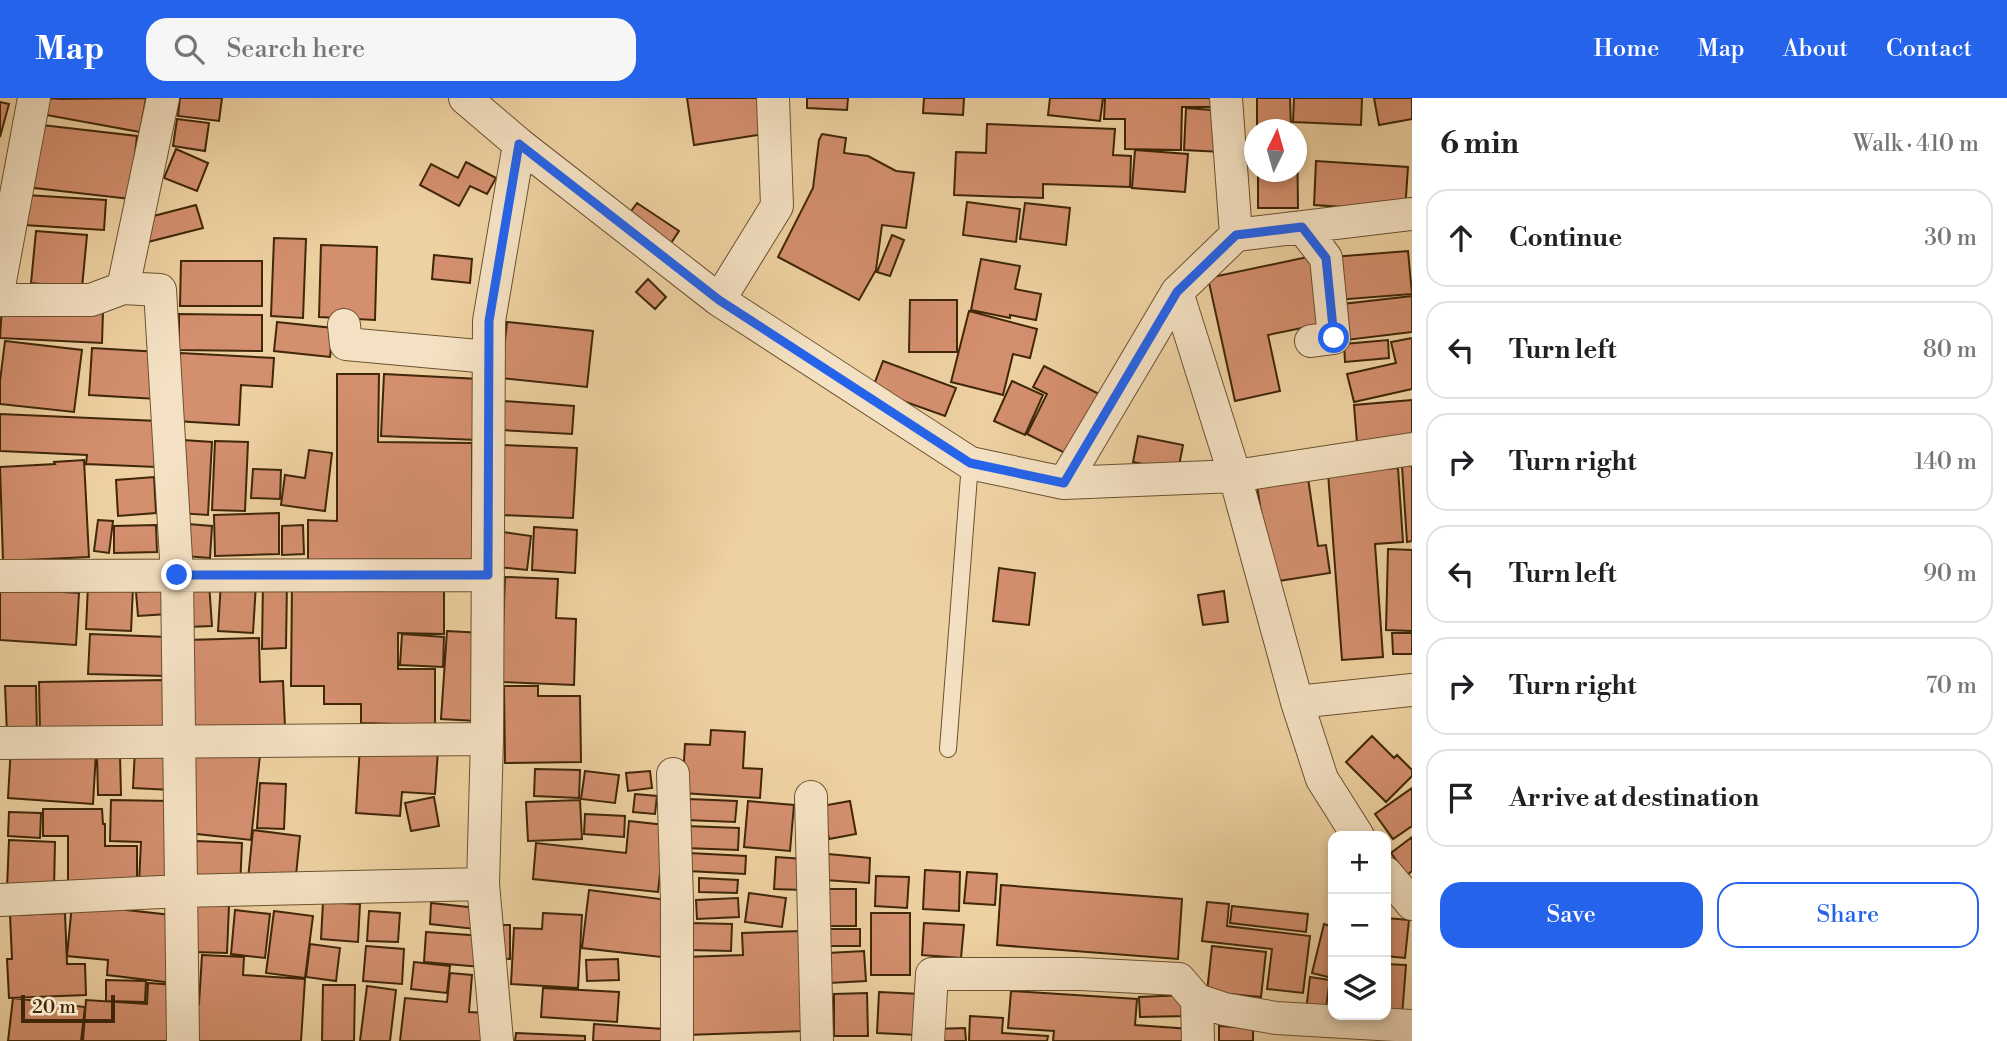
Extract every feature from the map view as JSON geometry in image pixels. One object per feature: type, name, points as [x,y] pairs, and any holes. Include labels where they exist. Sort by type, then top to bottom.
[{"type":"street","points":[[0,281],[34,98]]},
{"type":"street","points":[[123,288],[163,98]]},
{"type":"street","points":[[465,98],[519,144],[719,300],[970,463],[1064,483],[1235,476],[1412,449]]},
{"type":"street","points":[[719,300],[777,206],[773,98]]},
{"type":"street","points":[[1226,98],[1236,235]]},
{"type":"street","points":[[497,1041],[483,884],[487,738],[489,321],[519,144]]},
{"type":"street","points":[[1064,483],[1177,292],[1236,235],[1412,214]]},
{"type":"street","points":[[1302,227],[1326,258],[1334,338],[1311,341]]},
{"type":"street","points":[[0,300],[91,300],[123,288],[160,290],[177,575],[183,1041]]},
{"type":"street","points":[[1177,292],[1235,476],[1297,702],[1322,779],[1355,831]]},
{"type":"street","points":[[344,325],[346,344],[489,357]]},
{"type":"street","points":[[0,576],[488,575]]},
{"type":"street","points":[[1297,702],[1412,690]]},
{"type":"street","points":[[0,743],[487,738]]},
{"type":"street","points":[[673,774],[677,1041]]},
{"type":"street","points":[[811,797],[817,1041]]},
{"type":"street","points":[[1391,879],[1412,904]]},
{"type":"street","points":[[0,900],[181,891],[483,884]]},
{"type":"street","points":[[928,1041],[932,974],[1080,974],[1179,979],[1197,1000],[1224,1010],[1276,1018],[1412,1026]]},
{"type":"street","points":[[1197,1000],[1198,1041]]},
{"type":"lane","points":[[948,749],[970,463]]},
{"type":"building","points":[[44,98],[146,98],[140,132],[41,114]]},
{"type":"building","points":[[180,98],[222,98],[219,121],[178,116]]},
{"type":"building","points":[[687,98],[758,98],[764,134],[694,145]]},
{"type":"building","points":[[807,98],[848,98],[847,110],[807,108]]},
{"type":"building","points":[[924,98],[964,98],[963,115],[923,113]]},
{"type":"building","points":[[1050,98],[1103,98],[1100,121],[1048,115]]},
{"type":"building","points":[[1105,98],[1214,98],[1214,107],[1182,107],[1181,150],[1125,149],[1125,119],[1104,119]]},
{"type":"building","points":[[1257,98],[1290,98],[1291,119],[1257,119]]},
{"type":"building","points":[[1294,98],[1362,98],[1361,125],[1307,123],[1307,119],[1293,119]]},
{"type":"building","points":[[1374,98],[1412,98],[1412,119],[1379,125]]},
{"type":"building","points":[[0,102],[9,104],[0,137]]},
{"type":"building","points":[[1186,108],[1225,111],[1222,152],[1184,150]]},
{"type":"building","points":[[177,119],[209,123],[205,151],[173,146]]},
{"type":"building","points":[[33,124],[137,136],[130,199],[26,187]]},
{"type":"building","points":[[987,124],[1115,129],[1113,155],[1131,156],[1130,187],[1043,184],[1043,198],[954,195],[956,152],[986,153]]},
{"type":"building","points":[[822,134],[846,138],[844,153],[868,156],[896,171],[914,173],[906,228],[882,225],[876,270],[859,300],[778,257],[813,188]]},
{"type":"building","points":[[176,149],[208,163],[197,191],[164,178]]},
{"type":"building","points":[[1135,150],[1188,154],[1185,192],[1132,188]]},
{"type":"building","points":[[1316,161],[1408,167],[1405,211],[1314,205]]},
{"type":"building","points":[[466,162],[496,178],[487,194],[470,186],[459,206],[420,185],[431,164],[458,178]]},
{"type":"building","points":[[1258,182],[1298,182],[1298,208],[1258,208]]},
{"type":"building","points":[[26,195],[106,200],[104,230],[24,225]]},
{"type":"building","points":[[967,202],[1020,209],[1016,242],[963,235]]},
{"type":"building","points":[[637,203],[679,231],[669,246],[626,218]]},
{"type":"building","points":[[1025,203],[1070,208],[1066,245],[1020,239]]},
{"type":"building","points":[[196,205],[203,228],[144,243],[138,220]]},
{"type":"building","points":[[36,231],[87,235],[82,288],[31,283]]},
{"type":"building","points":[[892,235],[904,240],[890,276],[877,272]]},
{"type":"building","points":[[274,238],[306,239],[303,318],[271,316]]},
{"type":"building","points":[[321,245],[377,247],[375,320],[319,317]]},
{"type":"building","points":[[1408,251],[1412,294],[1336,300],[1332,257]]},
{"type":"building","points":[[434,255],[472,259],[470,283],[432,279]]},
{"type":"building","points":[[1317,255],[1331,322],[1268,335],[1280,391],[1235,401],[1208,278]]},
{"type":"building","points":[[981,259],[1020,266],[1015,289],[1041,294],[1036,320],[971,310]]},
{"type":"building","points":[[181,261],[262,261],[262,306],[180,306]]},
{"type":"building","points":[[648,279],[666,297],[655,309],[636,292]]},
{"type":"building","points":[[1412,296],[1412,332],[1338,341],[1334,305]]},
{"type":"building","points":[[910,300],[957,300],[957,352],[909,352]]},
{"type":"building","points":[[2,305],[103,311],[102,343],[0,338]]},
{"type":"building","points":[[969,311],[1037,329],[1030,358],[1013,354],[1003,395],[951,382]]},
{"type":"building","points":[[179,314],[262,315],[262,351],[179,350]]},
{"type":"building","points":[[277,322],[333,328],[330,357],[274,351]]},
{"type":"building","points":[[507,322],[593,331],[587,387],[501,378]]},
{"type":"building","points":[[1412,338],[1412,389],[1354,402],[1347,374],[1396,363],[1391,342]]},
{"type":"building","points":[[1388,340],[1389,358],[1345,362],[1344,344]]},
{"type":"building","points":[[5,341],[82,350],[74,412],[0,404]]},
{"type":"building","points":[[92,348],[160,352],[157,399],[89,395]]},
{"type":"building","points":[[180,353],[274,358],[272,387],[241,385],[239,425],[176,421]]},
{"type":"building","points":[[883,361],[956,388],[945,416],[872,390]]},
{"type":"building","points":[[1044,366],[1101,395],[1071,456],[1027,434],[1047,394],[1033,387]]},
{"type":"building","points":[[337,374],[379,374],[378,442],[472,443],[472,559],[308,560],[308,520],[337,521]]},
{"type":"building","points":[[384,374],[479,379],[477,440],[381,436]]},
{"type":"building","points":[[1012,381],[1043,395],[1025,435],[994,421]]},
{"type":"building","points":[[1412,400],[1412,438],[1357,443],[1354,405]]},
{"type":"building","points":[[503,401],[574,406],[572,434],[501,430]]},
{"type":"building","points":[[0,414],[158,421],[156,467],[86,464],[87,455],[0,451]]},
{"type":"building","points":[[1138,436],[1183,445],[1178,471],[1133,462]]},
{"type":"building","points":[[183,440],[212,442],[208,515],[179,513]]},
{"type":"building","points":[[215,441],[248,442],[245,511],[212,510]]},
{"type":"building","points":[[504,445],[577,448],[573,518],[501,515]]},
{"type":"building","points":[[309,450],[332,453],[325,511],[281,505],[285,475],[305,478]]},
{"type":"building","points":[[84,460],[89,557],[3,561],[0,467]]},
{"type":"building","points":[[1412,465],[1412,541],[1407,542],[1402,466]]},
{"type":"building","points":[[1398,468],[1403,542],[1375,544],[1383,657],[1342,660],[1328,473]]},
{"type":"building","points":[[253,469],[281,470],[280,499],[251,498]]},
{"type":"building","points":[[154,477],[156,513],[118,516],[116,480]]},
{"type":"building","points":[[1308,478],[1318,546],[1326,545],[1330,573],[1272,582],[1257,486]]},
{"type":"building","points":[[279,513],[279,554],[215,556],[214,515]]},
{"type":"building","points":[[98,520],[113,521],[109,553],[94,551]]},
{"type":"building","points":[[188,524],[212,526],[210,558],[185,556]]},
{"type":"building","points":[[156,525],[157,552],[114,553],[114,526]]},
{"type":"building","points":[[303,525],[304,554],[282,555],[282,526]]},
{"type":"building","points":[[534,527],[577,530],[575,573],[532,570]]},
{"type":"building","points":[[503,532],[531,536],[527,570],[499,567]]},
{"type":"building","points":[[1388,549],[1412,550],[1412,631],[1386,630]]},
{"type":"building","points":[[999,568],[1035,573],[1029,625],[993,621]]},
{"type":"building","points":[[505,577],[558,579],[556,618],[576,619],[574,685],[501,682]]},
{"type":"building","points":[[263,580],[287,580],[286,648],[262,649]]},
{"type":"building","points":[[221,581],[256,584],[253,633],[218,631]]},
{"type":"building","points":[[209,583],[212,626],[187,627],[184,584]]},
{"type":"building","points":[[292,583],[444,584],[444,634],[398,633],[398,669],[435,669],[435,725],[361,723],[361,704],[324,704],[324,686],[291,686]]},
{"type":"building","points":[[88,585],[133,587],[131,631],[86,629]]},
{"type":"building","points":[[0,588],[79,593],[76,645],[0,640]]},
{"type":"building","points":[[166,590],[168,614],[138,616],[136,592]]},
{"type":"building","points":[[1224,591],[1228,622],[1203,625],[1198,595]]},
{"type":"building","points":[[447,631],[483,633],[477,721],[441,719]]},
{"type":"building","points":[[1392,633],[1412,633],[1412,654],[1393,654]]},
{"type":"building","points":[[90,634],[167,637],[166,676],[88,674]]},
{"type":"building","points":[[402,634],[444,637],[443,667],[400,665]]},
{"type":"building","points":[[259,638],[260,682],[283,681],[285,727],[190,729],[187,640]]},
{"type":"building","points":[[165,680],[165,730],[40,731],[39,682]]},
{"type":"building","points":[[5,686],[36,686],[37,734],[7,734]]},
{"type":"building","points":[[504,686],[538,686],[538,696],[580,696],[581,762],[505,763]]},
{"type":"building","points":[[711,730],[745,732],[743,768],[762,769],[760,798],[682,793],[685,744],[710,745]]},
{"type":"building","points":[[1372,736],[1394,758],[1397,755],[1412,770],[1412,776],[1386,802],[1346,762]]},
{"type":"building","points":[[360,745],[438,750],[435,794],[402,792],[400,816],[356,813]]},
{"type":"building","points":[[11,746],[96,752],[93,804],[8,798]]},
{"type":"building","points":[[196,748],[260,755],[251,840],[188,833]]},
{"type":"building","points":[[135,749],[174,751],[172,790],[133,788]]},
{"type":"building","points":[[120,755],[121,795],[98,795],[97,756]]},
{"type":"building","points":[[535,769],[580,770],[579,798],[534,796]]},
{"type":"building","points":[[585,771],[619,775],[615,803],[581,799]]},
{"type":"building","points":[[650,771],[652,788],[628,791],[626,773]]},
{"type":"building","points":[[260,783],[286,784],[284,829],[257,828]]},
{"type":"building","points":[[1412,788],[1412,826],[1393,839],[1391,831],[1387,831],[1375,814]]},
{"type":"building","points":[[635,794],[657,796],[655,814],[633,812]]},
{"type":"building","points":[[434,797],[439,826],[411,831],[405,803]]},
{"type":"building","points":[[688,799],[737,801],[735,822],[686,820]]},
{"type":"building","points":[[111,800],[171,801],[169,884],[139,883],[141,842],[110,841]]},
{"type":"building","points":[[580,800],[582,839],[528,841],[526,802]]},
{"type":"building","points":[[748,801],[794,805],[790,851],[744,847]]},
{"type":"building","points":[[850,801],[856,834],[829,839],[822,806]]},
{"type":"building","points":[[43,809],[102,809],[105,846],[137,846],[137,890],[68,890],[68,836],[43,836]]},
{"type":"building","points":[[9,812],[41,813],[40,838],[8,836]]},
{"type":"building","points":[[585,814],[625,816],[624,837],[584,834]]},
{"type":"building","points":[[629,821],[665,825],[658,892],[533,879],[536,843],[626,853]]},
{"type":"building","points":[[686,826],[739,828],[738,850],[685,848]]},
{"type":"building","points":[[253,830],[300,836],[295,885],[248,879]]},
{"type":"building","points":[[1412,837],[1412,871],[1407,875],[1391,853]]},
{"type":"building","points":[[9,840],[55,842],[54,890],[7,888]]},
{"type":"building","points":[[196,841],[242,843],[240,887],[193,885]]},
{"type":"building","points":[[689,853],[746,856],[745,874],[688,871]]},
{"type":"building","points":[[828,854],[870,858],[869,883],[825,880]]},
{"type":"building","points":[[776,857],[804,859],[803,890],[774,889]]},
{"type":"building","points":[[925,870],[960,872],[959,911],[923,909]]},
{"type":"building","points":[[967,872],[997,874],[995,905],[964,903]]},
{"type":"building","points":[[876,876],[909,877],[907,908],[875,906]]},
{"type":"building","points":[[699,878],[738,880],[737,893],[699,892]]},
{"type":"building","points":[[1001,885],[1182,899],[1178,959],[997,945]]},
{"type":"building","points":[[827,889],[856,889],[856,926],[827,926]]},
{"type":"building","points":[[589,890],[668,900],[661,957],[582,948]]},
{"type":"building","points":[[749,893],[786,898],[782,927],[745,922]]},
{"type":"building","points":[[738,898],[739,917],[697,919],[696,900]]},
{"type":"building","points":[[323,902],[360,904],[358,942],[321,939]]},
{"type":"building","points":[[1207,902],[1229,904],[1227,926],[1310,936],[1303,993],[1267,989],[1272,949],[1202,941]]},
{"type":"building","points":[[431,903],[477,908],[475,929],[430,924]]},
{"type":"building","points":[[72,904],[180,916],[173,983],[107,975],[108,960],[67,956]]},
{"type":"building","points":[[194,905],[229,906],[227,953],[193,952]]},
{"type":"building","points":[[1232,906],[1308,914],[1306,932],[1230,923]]},
{"type":"building","points":[[235,910],[270,914],[265,958],[231,954]]},
{"type":"building","points":[[274,911],[313,916],[305,978],[266,973]]},
{"type":"building","points":[[369,911],[400,913],[398,942],[367,941]]},
{"type":"building","points":[[65,913],[67,964],[85,964],[86,995],[9,998],[7,959],[12,959],[10,915]]},
{"type":"building","points":[[543,913],[582,915],[578,988],[511,984],[514,928],[542,929]]},
{"type":"building","points":[[871,913],[910,913],[910,975],[871,975]]},
{"type":"building","points":[[1391,918],[1409,920],[1405,958],[1391,957]]},
{"type":"building","points":[[690,923],[732,924],[731,951],[689,950]]},
{"type":"building","points":[[924,923],[964,925],[961,958],[922,955]]},
{"type":"building","points":[[1324,924],[1328,925],[1328,977],[1312,973]]},
{"type":"building","points":[[495,925],[510,925],[510,959],[494,958]]},
{"type":"building","points":[[829,929],[860,929],[860,946],[829,946]]},
{"type":"building","points":[[801,931],[804,1031],[687,1035],[684,957],[743,955],[742,933]]},
{"type":"building","points":[[426,932],[484,936],[481,967],[424,962]]},
{"type":"building","points":[[310,944],[340,948],[336,981],[306,977]]},
{"type":"building","points":[[366,946],[404,949],[402,984],[363,981]]},
{"type":"building","points":[[1212,946],[1266,952],[1261,997],[1207,992]]},
{"type":"building","points":[[864,951],[866,981],[830,983],[828,953]]},
{"type":"building","points":[[202,955],[244,957],[243,975],[305,979],[301,1041],[187,1041],[190,1004],[199,1004]]},
{"type":"building","points":[[618,959],[619,980],[587,981],[586,960]]},
{"type":"building","points":[[414,962],[450,966],[447,993],[411,989]]},
{"type":"building","points":[[1391,964],[1406,965],[1402,1016],[1391,1015]]},
{"type":"building","points":[[450,973],[472,975],[469,1012],[486,1013],[483,1041],[400,1041],[405,998],[447,1002]]},
{"type":"building","points":[[1310,977],[1328,980],[1325,1014],[1306,1011]]},
{"type":"building","points":[[106,980],[146,981],[145,1002],[106,1001]]},
{"type":"building","points":[[148,983],[177,985],[173,1041],[83,1041],[86,1000],[147,1004]]},
{"type":"building","points":[[323,985],[355,985],[354,1041],[322,1041]]},
{"type":"building","points":[[367,986],[396,990],[390,1041],[360,1041]]},
{"type":"building","points":[[543,988],[619,992],[617,1022],[541,1017]]},
{"type":"building","points":[[1011,991],[1137,999],[1135,1025],[1191,1029],[1190,1041],[1053,1041],[1054,1031],[1008,1028]]},
{"type":"building","points":[[879,992],[921,994],[918,1035],[877,1033]]},
{"type":"building","points":[[867,993],[868,1036],[834,1036],[834,994]]},
{"type":"building","points":[[1186,995],[1187,1016],[1140,1017],[1139,997]]},
{"type":"building","points":[[13,998],[85,1007],[81,1041],[8,1041]]},
{"type":"building","points":[[970,1016],[1003,1018],[1002,1033],[1048,1036],[1047,1041],[969,1041]]},
{"type":"building","points":[[594,1024],[663,1029],[662,1041],[593,1041]]},
{"type":"building","points":[[1219,1026],[1253,1028],[1253,1041],[1219,1041]]},
{"type":"building","points":[[965,1028],[966,1041],[934,1041],[934,1029]]},
{"type":"building","points":[[516,1033],[585,1036],[585,1041],[515,1041]]},
{"type":"route","points":[[177,575],[488,575],[489,321],[519,144],[719,300],[970,463],[1064,483],[1177,292],[1236,235],[1302,227],[1326,258],[1334,338]]}]
